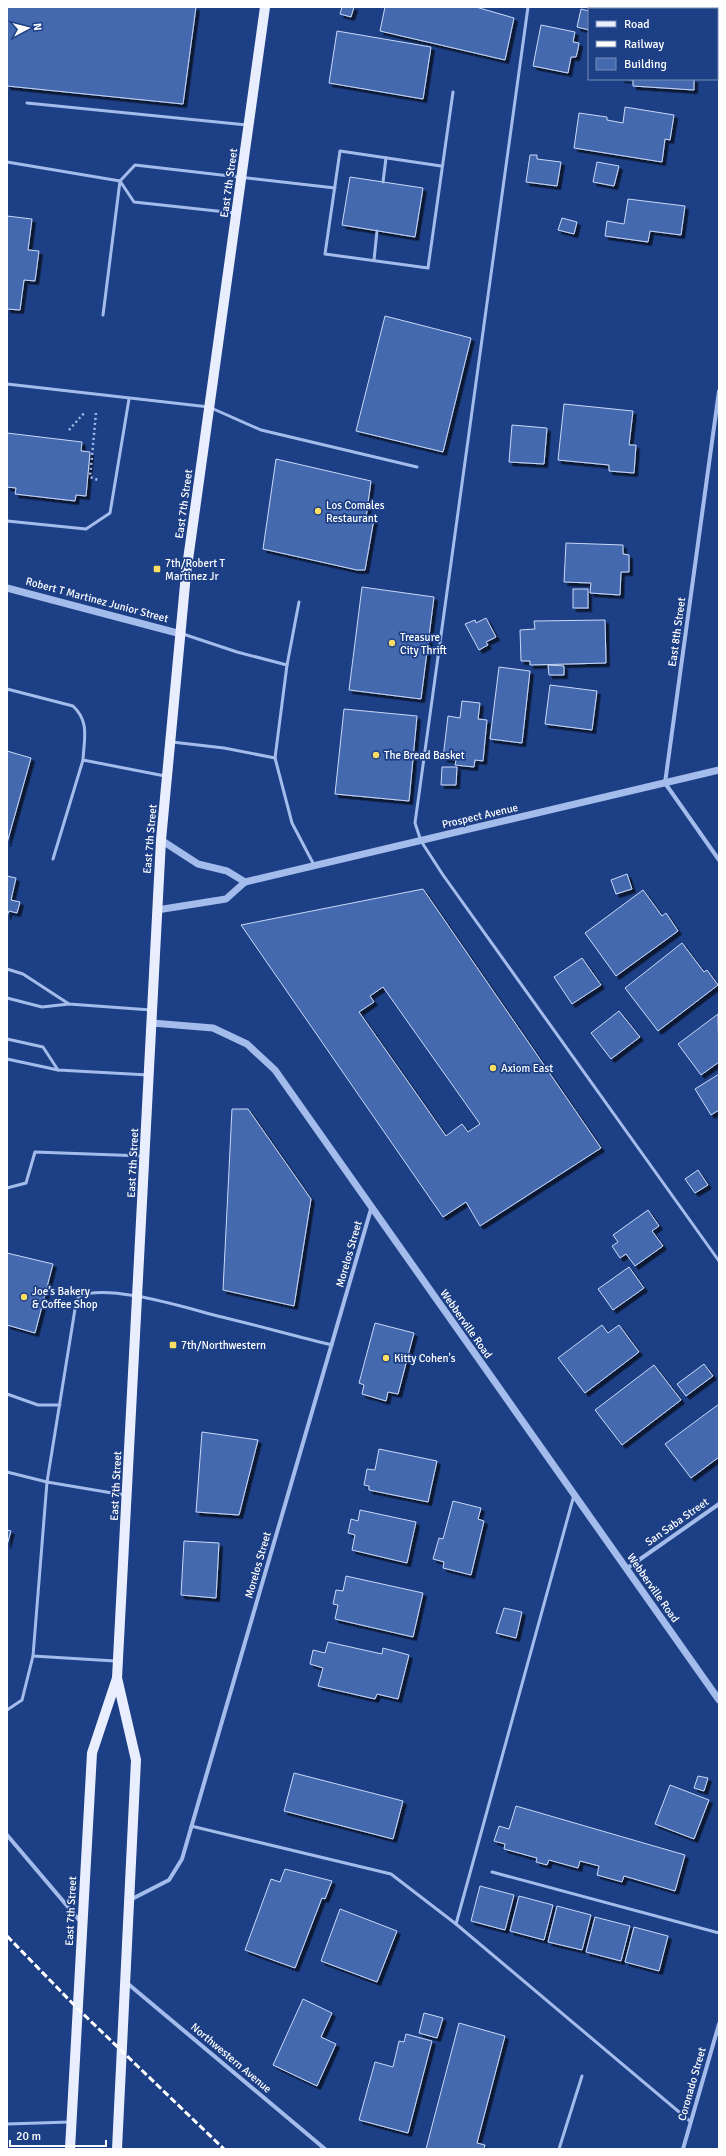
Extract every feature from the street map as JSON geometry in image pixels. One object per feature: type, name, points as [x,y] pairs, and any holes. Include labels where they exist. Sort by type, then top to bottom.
[{"type":"main road","name":"East 7th Street","points":[[70,2149],[92,1753],[117,1678],[128,1496],[161,840],[186,574],[265,7]]},
{"type":"main road","name":"East 7th Street","points":[[117,1678],[136,1760],[117,2149]]},
{"type":"street","name":"East 8th Street","points":[[665,783],[719,391]]},
{"type":"street","name":"Robert T Martinez Junior Street","points":[[7,588],[181,634]]},
{"type":"street","name":"Prospect Avenue","points":[[157,910],[226,899],[245,882],[719,770]]},
{"type":"street","points":[[665,783],[719,860]]},
{"type":"street","points":[[161,840],[198,864],[227,871],[245,882]]},
{"type":"street","name":"Webberville Road","points":[[152,1023],[213,1028],[247,1044],[275,1070],[371,1209],[719,1700]]},
{"type":"street","name":"Morelos Street","points":[[129,1901],[169,1880],[182,1859],[371,1209]]},
{"type":"street","name":"San Saba Street","points":[[626,1569],[719,1504]]},
{"type":"street","points":[[7,1834],[82,1923]]},
{"type":"street","name":"Northwestern Avenue","points":[[125,1981],[325,2149]]},
{"type":"street","name":"Coronado Street","points":[[683,2149],[719,2024]]},
{"type":"lane","points":[[528,7],[415,823],[421,841],[443,876],[719,1262]]},
{"type":"lane","points":[[441,166],[340,151],[326,254],[428,268],[441,166],[453,92]]},
{"type":"lane","points":[[27,104],[249,125]]},
{"type":"lane","points":[[383,182],[386,158]]},
{"type":"lane","points":[[7,162],[120,181],[134,202],[237,213]]},
{"type":"lane","points":[[103,315],[120,181],[135,165],[242,176],[334,188]]},
{"type":"lane","points":[[374,260],[377,231]]},
{"type":"lane","points":[[7,384],[210,407],[261,430],[417,467]]},
{"type":"lane","points":[[7,521],[86,529],[110,513],[129,399]]},
{"type":"lane","points":[[299,602],[287,665],[275,758],[292,823],[315,866]]},
{"type":"lane","points":[[181,634],[237,652],[287,665]]},
{"type":"lane","points":[[7,688],[73,706],[81,714],[85,726],[82,760],[53,858]]},
{"type":"lane","points":[[170,742],[224,748],[275,758]]},
{"type":"lane","points":[[82,760],[167,776]]},
{"type":"lane","points":[[7,969],[23,974],[69,1004]]},
{"type":"lane","points":[[7,998],[42,1007],[69,1004],[153,1010]]},
{"type":"lane","points":[[7,1039],[42,1047],[58,1070]]},
{"type":"lane","points":[[7,1059],[58,1070],[150,1076]]},
{"type":"lane","points":[[7,1188],[26,1183],[35,1152],[145,1156]]},
{"type":"lane","points":[[7,1710],[22,1700],[33,1656],[47,1482],[74,1310],[79,1296],[92,1293],[138,1296],[332,1345]]},
{"type":"lane","points":[[7,1394],[38,1405],[60,1405]]},
{"type":"lane","points":[[7,1472],[47,1482],[128,1496]]},
{"type":"lane","points":[[456,1924],[574,1495]]},
{"type":"lane","points":[[33,1656],[118,1661]]},
{"type":"lane","points":[[191,1826],[391,1874],[456,1924],[691,2122]]},
{"type":"lane","points":[[492,1872],[719,1933]]},
{"type":"lane","points":[[559,2149],[582,2076]]},
{"type":"lane","points":[[7,2124],[71,2122]]},
{"type":"path","points":[[69,430],[85,412],[96,413],[90,477],[115,485]]},
{"type":"building","points":[[7,7],[196,7],[183,104],[7,86]]},
{"type":"building","points":[[342,7],[354,7],[351,17],[340,14]]},
{"type":"building","points":[[385,7],[476,7],[514,18],[505,60],[380,31]]},
{"type":"building","points":[[581,9],[588,11],[588,30],[577,27]]},
{"type":"building","points":[[541,25],[575,32],[573,42],[579,43],[578,49],[576,57],[571,57],[568,73],[533,66]]},
{"type":"building","points":[[337,31],[431,47],[423,99],[329,83]]},
{"type":"building","points":[[633,80],[694,80],[694,90],[633,86]]},
{"type":"building","points":[[625,107],[674,115],[670,140],[665,139],[662,162],[574,148],[579,113],[607,117],[607,120],[623,123]]},
{"type":"building","points":[[530,155],[537,155],[537,159],[561,162],[557,186],[526,182]]},
{"type":"building","points":[[597,162],[619,166],[614,186],[593,182]]},
{"type":"building","points":[[350,177],[423,188],[415,237],[342,225]]},
{"type":"building","points":[[628,199],[685,206],[681,235],[650,231],[648,242],[605,236],[607,221],[624,224]]},
{"type":"building","points":[[7,216],[32,219],[28,250],[39,251],[35,281],[24,280],[20,310],[7,309]]},
{"type":"building","points":[[562,218],[577,222],[574,234],[558,230]]},
{"type":"building","points":[[385,316],[471,338],[443,452],[356,431]]},
{"type":"building","points":[[564,404],[633,411],[629,445],[636,445],[634,473],[609,471],[609,465],[558,460]]},
{"type":"building","points":[[512,425],[547,428],[544,464],[509,462]]},
{"type":"building","points":[[7,433],[82,442],[81,451],[90,452],[86,496],[76,495],[75,501],[15,494],[16,488],[7,487]]},
{"type":"building","name":"Los Comales Restaurant","points":[[276,459],[371,481],[366,518],[374,519],[365,570],[357,570],[263,549]]},
{"type":"building","points":[[566,543],[623,545],[623,554],[629,555],[629,572],[621,572],[620,595],[590,593],[591,583],[564,582]]},
{"type":"building","name":"Treasure City Thrift","points":[[362,587],[434,597],[421,699],[349,690]]},
{"type":"building","points":[[573,589],[588,589],[588,608],[573,608]]},
{"type":"building","points":[[486,618],[496,637],[486,642],[488,645],[479,650],[465,624],[475,620],[476,623]]},
{"type":"building","points":[[605,620],[606,663],[530,665],[530,661],[521,661],[520,630],[535,629],[534,621]]},
{"type":"building","points":[[548,665],[564,666],[564,675],[549,675]]},
{"type":"building","points":[[499,667],[530,671],[522,743],[490,739]]},
{"type":"building","points":[[550,685],[597,691],[592,730],[545,724]]},
{"type":"building","points":[[462,701],[480,703],[478,719],[487,720],[483,761],[475,760],[474,767],[455,765],[456,760],[443,758],[448,716],[460,718]]},
{"type":"building","name":"The Bread Basket","points":[[344,709],[417,716],[409,801],[335,794]]},
{"type":"building","points":[[7,751],[31,758],[7,843]]},
{"type":"building","points":[[442,767],[457,767],[456,785],[441,785]]},
{"type":"building","points":[[627,874],[632,889],[616,894],[611,880]]},
{"type":"building","points":[[7,876],[16,878],[11,900],[20,902],[17,913],[9,911],[7,916]]},
{"type":"building","name":"Axiom East","points":[[423,889],[601,1148],[480,1226],[466,1202],[443,1217],[241,925]],"holes":[[[383,987],[480,1124],[468,1132],[462,1124],[446,1136],[359,1012],[374,1002],[370,996]]]},
{"type":"building","points":[[643,890],[662,916],[666,913],[678,931],[616,976],[585,933]]},
{"type":"building","points":[[682,943],[704,972],[707,970],[718,985],[658,1031],[625,988]]},
{"type":"building","points":[[582,958],[601,985],[572,1004],[554,977]]},
{"type":"building","points":[[619,1011],[640,1037],[611,1059],[591,1033]]},
{"type":"building","points":[[718,1014],[719,1062],[701,1075],[678,1044]]},
{"type":"building","points":[[719,1074],[719,1110],[711,1115],[695,1089]]},
{"type":"building","points":[[232,1109],[248,1109],[311,1199],[294,1306],[223,1290]]},
{"type":"building","points":[[698,1170],[708,1185],[695,1193],[685,1179]]},
{"type":"building","points":[[648,1210],[659,1226],[652,1231],[663,1246],[635,1266],[626,1254],[620,1258],[612,1246],[618,1242],[613,1235]]},
{"type":"building","points":[[7,1253],[53,1264],[35,1333],[7,1325]]},
{"type":"building","points":[[629,1267],[644,1288],[613,1310],[598,1289]]},
{"type":"building","name":"Kitty Cohen's","points":[[375,1323],[414,1333],[398,1394],[388,1392],[386,1401],[362,1394],[364,1385],[359,1383]]},
{"type":"building","points":[[602,1325],[608,1333],[619,1325],[639,1352],[585,1393],[558,1358]]},
{"type":"building","points":[[704,1364],[713,1376],[686,1396],[677,1384]]},
{"type":"building","points":[[654,1365],[681,1400],[622,1445],[595,1410]]},
{"type":"building","points":[[719,1404],[719,1457],[691,1478],[665,1444]]},
{"type":"building","points":[[202,1432],[258,1440],[239,1515],[196,1512]]},
{"type":"building","points":[[379,1449],[437,1461],[428,1502],[369,1490],[369,1486],[364,1485],[367,1469],[375,1470]]},
{"type":"building","points":[[453,1501],[481,1508],[478,1519],[484,1521],[471,1575],[443,1568],[444,1562],[433,1559],[439,1538],[443,1539]]},
{"type":"building","points":[[360,1510],[416,1522],[407,1563],[352,1550],[355,1535],[348,1533],[351,1519],[358,1521]]},
{"type":"building","points":[[7,1530],[11,1531],[7,1545]]},
{"type":"building","points":[[184,1541],[219,1543],[216,1598],[181,1595]]},
{"type":"building","points":[[346,1576],[423,1593],[413,1637],[335,1619],[338,1605],[333,1604],[336,1590],[343,1591]]},
{"type":"building","points":[[504,1608],[522,1612],[516,1638],[496,1633]]},
{"type":"building","points":[[328,1642],[382,1654],[383,1648],[409,1655],[398,1699],[377,1694],[375,1699],[318,1686],[323,1668],[310,1664],[313,1650],[325,1653]]},
{"type":"building","points":[[294,1773],[403,1801],[393,1839],[284,1811]]},
{"type":"building","points":[[698,1776],[708,1778],[704,1791],[694,1788]]},
{"type":"building","points":[[670,1785],[709,1800],[694,1839],[655,1824]]},
{"type":"building","points":[[516,1806],[685,1855],[675,1891],[624,1876],[622,1882],[597,1875],[599,1866],[580,1861],[578,1868],[549,1860],[547,1865],[536,1862],[537,1858],[504,1849],[505,1844],[494,1841],[499,1826],[509,1829]]},
{"type":"building","points":[[285,1869],[332,1881],[325,1899],[322,1898],[295,1968],[245,1950],[271,1879],[280,1882]]},
{"type":"building","points":[[480,1886],[514,1895],[505,1930],[471,1921]]},
{"type":"building","points":[[519,1896],[553,1905],[544,1940],[510,1931]]},
{"type":"building","points":[[557,1906],[591,1915],[582,1950],[548,1942]]},
{"type":"building","points":[[340,1909],[397,1931],[377,1982],[321,1961]]},
{"type":"building","points":[[595,1917],[630,1926],[621,1961],[586,1952]]},
{"type":"building","points":[[634,1927],[668,1936],[659,1971],[625,1962]]},
{"type":"building","points":[[303,1999],[332,2013],[321,2037],[336,2044],[317,2086],[273,2065]]},
{"type":"building","points":[[424,2013],[443,2018],[437,2038],[419,2033]]},
{"type":"building","points":[[459,2023],[505,2036],[477,2143],[485,2145],[484,2149],[426,2149]]},
{"type":"building","points":[[406,2034],[432,2041],[408,2133],[359,2120],[375,2062],[393,2067],[399,2041],[404,2042]]},
{"type":"railway","points":[[7,1936],[79,2010],[224,2149]]},
{"type":"place","name":"Los Comales Restaurant","points":[[318,511]]},
{"type":"place","name":"7th/Robert T Martinez Jr","points":[[157,569]]},
{"type":"place","name":"Treasure City Thrift","points":[[392,643]]},
{"type":"place","name":"The Bread Basket","points":[[376,755]]},
{"type":"place","name":"Axiom East","points":[[493,1068]]},
{"type":"place","name":"Joe’s Bakery & Coffee Shop","points":[[24,1297]]},
{"type":"place","name":"7th/Northwestern","points":[[173,1345]]},
{"type":"place","name":"Kitty Cohen's","points":[[386,1358]]}]
